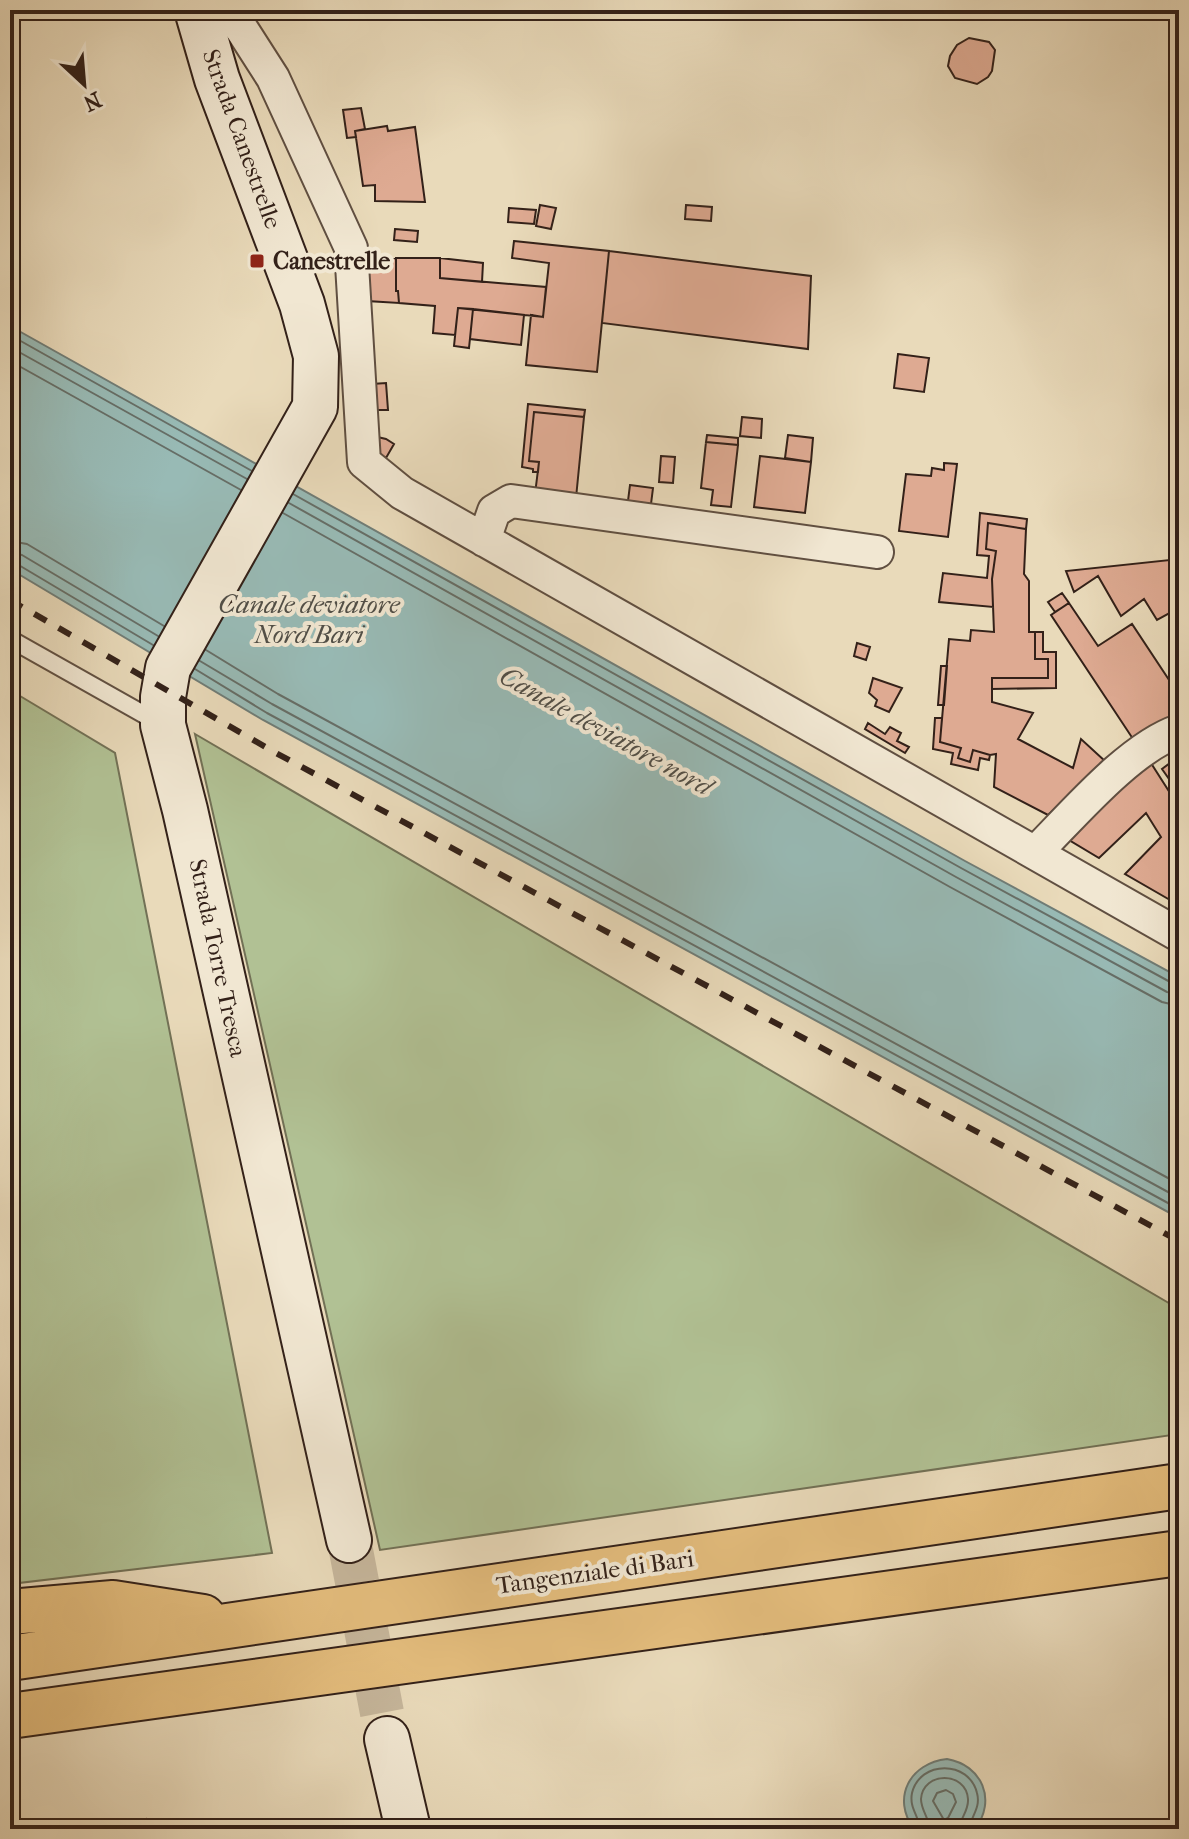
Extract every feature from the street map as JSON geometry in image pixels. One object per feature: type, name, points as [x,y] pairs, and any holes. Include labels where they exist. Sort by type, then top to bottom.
[{"type":"highway","name":"Tangenziale di Bari","points":[[10,1658],[1179,1486]]},
{"type":"highway","points":[[10,1716],[1179,1553]]},
{"type":"highway","points":[[10,1612],[113,1603],[245,1624]]},
{"type":"highway","points":[[10,1727],[69,1707]]},
{"type":"street","name":"Strada Canestrelle","points":[[197,10],[217,79],[302,304],[316,356],[315,407]]},
{"type":"street","points":[[225,10],[241,28],[273,78],[351,248],[364,462],[402,493],[1179,935]]},
{"type":"street","name":"Strada Torre Tresca","points":[[315,407],[168,668],[163,697],[163,725],[185,810],[349,1540]]},
{"type":"street","points":[[484,540],[494,511],[511,501],[877,552]]},
{"type":"street","points":[[1035,853],[1130,760],[1167,735],[1179,731]]},
{"type":"street","points":[[387,1739],[408,1829]]},
{"type":"lane","points":[[10,639],[163,725]]},
{"type":"green space","points":[[10,690],[115,753],[272,1553],[10,1584]]},
{"type":"green space","points":[[195,734],[1179,1309],[1179,1434],[380,1550]]},
{"type":"water","name":"Canale deviatore Nord Bari","points":[[10,326],[965,861],[1179,977],[1179,1218],[263,720],[10,569]]},
{"type":"water","points":[[947,1759],[969,1768],[977,1776],[985,1796],[982,1818],[975,1829],[914,1829],[904,1806],[908,1784],[923,1767]]},
{"type":"building","points":[[969,38],[989,42],[995,50],[992,71],[977,84],[955,78],[948,66],[957,45]]},
{"type":"building","points":[[361,108],[365,129],[355,131],[356,137],[347,138],[343,110]]},
{"type":"building","points":[[387,126],[388,131],[415,127],[425,202],[375,201],[375,185],[363,186],[355,131]]},
{"type":"building","points":[[540,205],[556,208],[551,229],[536,226]]},
{"type":"building","points":[[686,205],[712,207],[711,221],[685,219]]},
{"type":"building","points":[[509,208],[536,210],[534,224],[508,222]]},
{"type":"building","points":[[395,229],[418,231],[417,242],[394,240]]},
{"type":"building","points":[[514,241],[609,251],[597,372],[526,365],[531,315],[543,317],[549,263],[512,258]]},
{"type":"building","points":[[609,251],[811,276],[808,349],[602,323]]},
{"type":"building","points":[[396,258],[440,258],[440,278],[546,287],[543,317],[458,308],[455,335],[433,333],[435,306],[399,303]]},
{"type":"building","points":[[396,258],[399,303],[367,301],[365,259]]},
{"type":"building","points":[[440,258],[483,263],[482,282],[440,278]]},
{"type":"building","points":[[458,308],[473,309],[469,348],[454,346]]},
{"type":"building","points":[[473,309],[524,315],[521,345],[470,339]]},
{"type":"building","points":[[898,354],[929,358],[924,392],[894,388]]},
{"type":"building","points":[[386,383],[388,410],[373,410],[372,384]]},
{"type":"building","points":[[528,404],[585,410],[584,417],[534,412],[529,461],[539,462],[538,472],[522,467]]},
{"type":"building","points":[[534,412],[584,417],[576,498],[535,494],[539,462],[529,461]]},
{"type":"building","points":[[742,417],[762,419],[761,438],[740,436]]},
{"type":"building","points":[[707,435],[738,438],[738,445],[706,442]]},
{"type":"building","points":[[788,435],[813,438],[811,462],[785,458]]},
{"type":"building","points":[[373,436],[394,444],[386,458],[374,451]]},
{"type":"building","points":[[706,442],[738,445],[731,507],[711,505],[713,490],[701,488]]},
{"type":"building","points":[[661,456],[675,457],[673,483],[659,482]]},
{"type":"building","points":[[760,456],[811,462],[805,513],[754,507]]},
{"type":"building","points":[[944,463],[957,464],[948,537],[899,531],[906,474],[931,476],[932,468],[944,470]]},
{"type":"building","points":[[630,485],[653,488],[651,504],[628,501]]},
{"type":"building","points":[[980,513],[1027,519],[1026,529],[988,523],[986,549],[996,551],[992,579],[993,607],[939,602],[943,573],[987,578],[989,556],[977,555]]},
{"type":"building","points":[[988,523],[1026,529],[1024,574],[1029,581],[1029,632],[1035,632],[1035,659],[1048,659],[1048,678],[992,678],[992,702],[1033,713],[1018,739],[1073,768],[1081,739],[1106,762],[1048,815],[994,787],[996,754],[973,750],[970,762],[958,758],[961,748],[940,742],[949,639],[970,641],[971,630],[994,632],[992,579],[996,551],[986,549]]},
{"type":"building","points":[[1179,559],[1179,608],[1157,620],[1144,599],[1121,616],[1098,576],[1074,592],[1066,571]]},
{"type":"building","points":[[1062,593],[1069,603],[1055,612],[1048,602]]},
{"type":"building","points":[[1069,603],[1098,646],[1132,624],[1179,695],[1179,718],[1137,745],[1051,615]]},
{"type":"building","points":[[1035,632],[1043,632],[1043,652],[1056,652],[1056,688],[992,689],[992,678],[1048,678],[1048,659],[1035,659]]},
{"type":"building","points":[[857,643],[870,647],[866,660],[854,656]]},
{"type":"building","points":[[941,666],[947,666],[944,705],[938,705]]},
{"type":"building","points":[[873,678],[902,688],[889,712],[875,706],[877,700],[869,693]]},
{"type":"building","points":[[935,718],[942,718],[940,742],[961,748],[958,758],[970,762],[973,750],[990,755],[989,760],[980,758],[978,770],[951,764],[953,753],[933,749]]},
{"type":"building","points":[[868,723],[885,734],[890,727],[901,733],[897,741],[909,747],[905,753],[865,729]]},
{"type":"building","points":[[1149,760],[1179,807],[1177,904],[1125,874],[1161,837],[1146,813],[1099,858],[1069,840]]},
{"type":"building","points":[[1174,760],[1179,767],[1179,782],[1174,786],[1162,769]]},
{"type":"building","points":[[146,1819],[149,1829],[127,1829],[126,1825]]},
{"type":"tunnel","points":[[349,1540],[387,1739]]},
{"type":"railway","points":[[10,600],[276,753],[1179,1241]]},
{"type":"place","name":"Canestrelle","points":[[257,261]]},
{"type":"water label","name":"Canale deviatore nord","points":[[606,731]]}]
